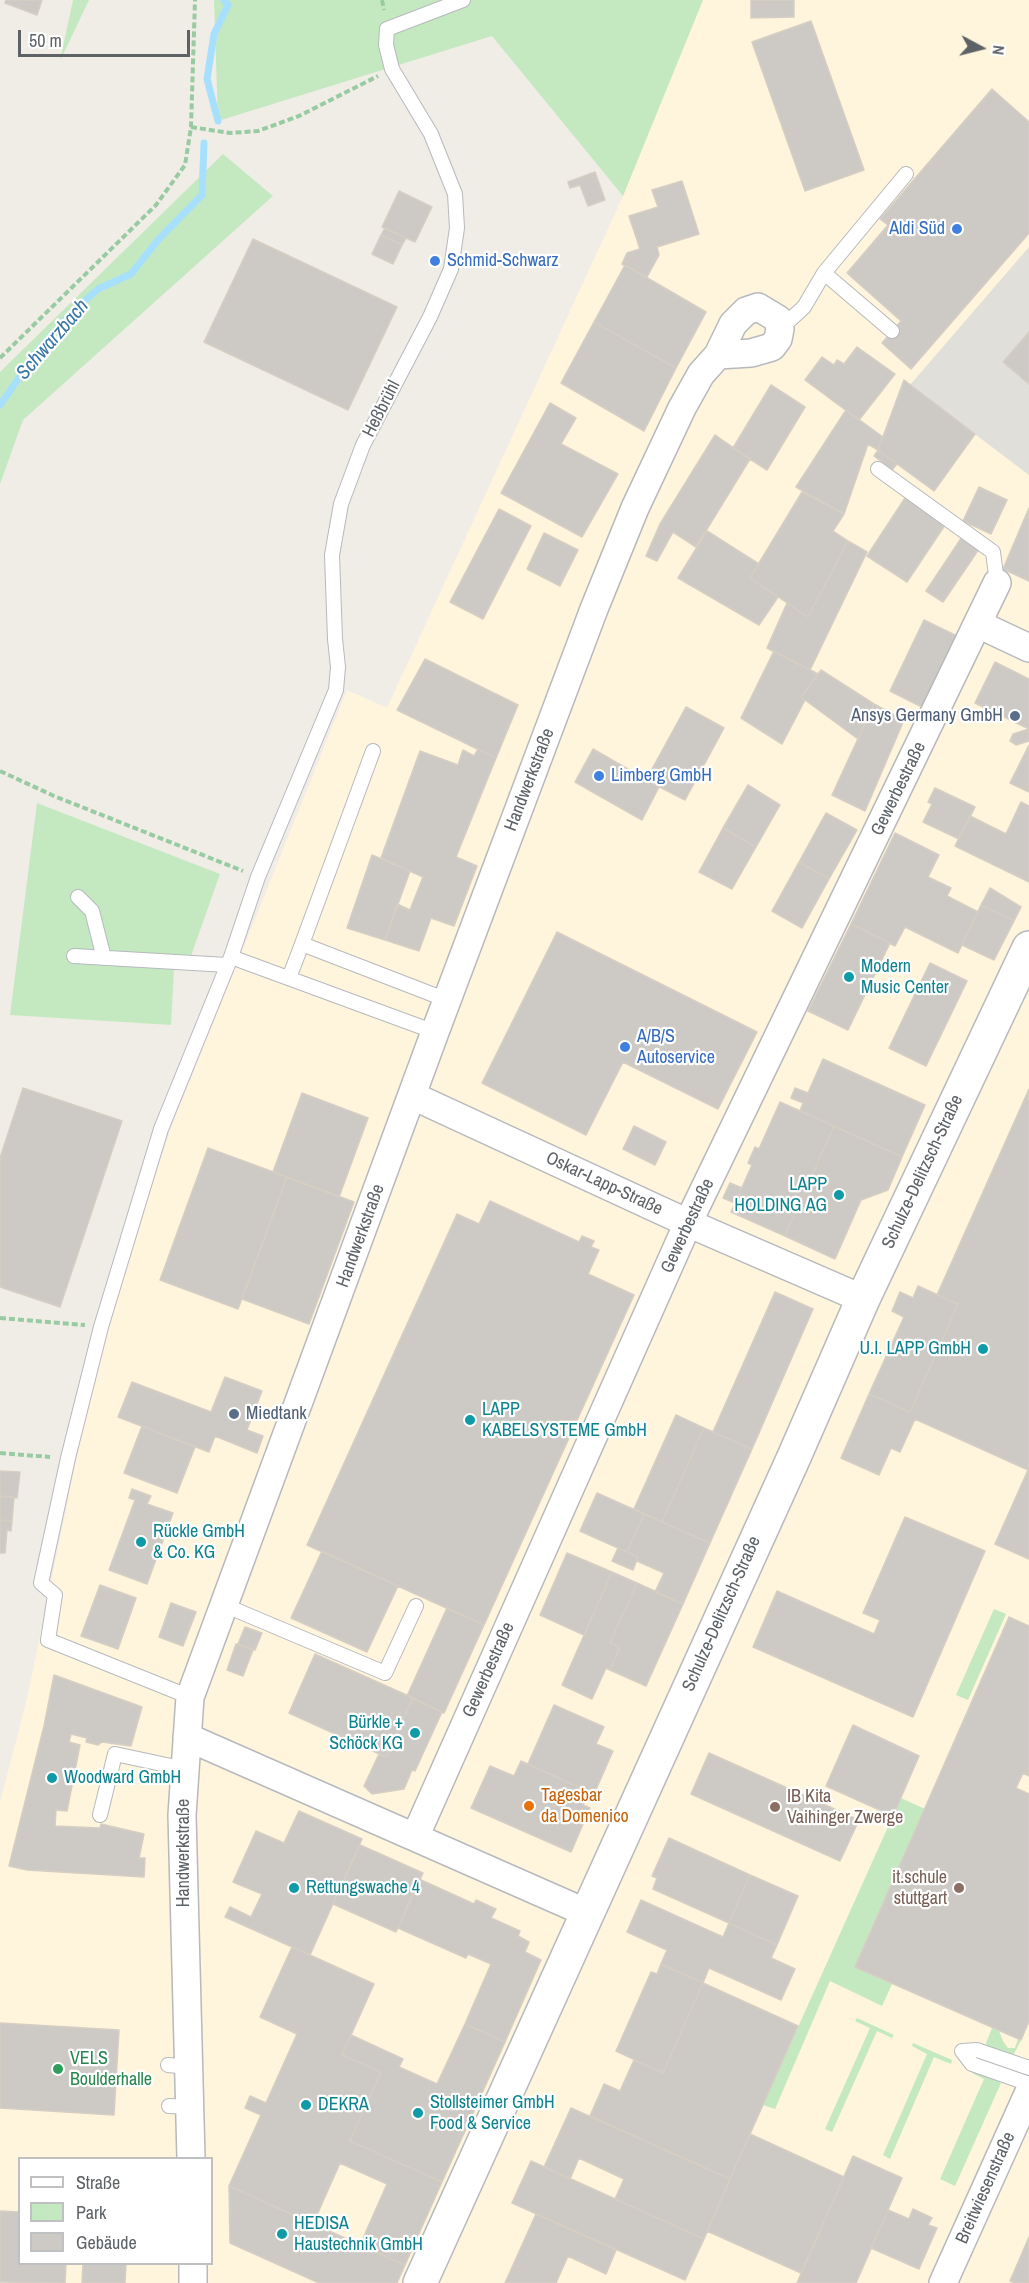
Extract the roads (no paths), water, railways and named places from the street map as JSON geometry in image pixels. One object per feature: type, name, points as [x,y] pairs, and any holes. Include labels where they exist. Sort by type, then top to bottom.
[{"type":"street","name":"Handwerkstraße","points":[[191,2157],[179,2107],[178,2066],[182,1815],[190,1697],[435,1032],[594,609],[635,508],[682,408],[701,374],[718,355],[733,324],[746,310],[758,307],[778,319],[780,329]]},
{"type":"street","points":[[718,355],[751,353],[772,347],[778,339],[780,329]]},
{"type":"street","name":"Gewerbestraße","points":[[415,1837],[688,1223],[997,583]]},
{"type":"street","points":[[978,624],[1029,648]]},
{"type":"street","name":"Schulze-Delitzsch-Straße","points":[[420,2283],[794,1457],[863,1299],[1029,948]]},
{"type":"street","name":"Oskar-Lapp-Straße","points":[[413,1096],[688,1223],[863,1299]]},
{"type":"street","points":[[187,1737],[587,1913]]},
{"type":"street","name":"Breitwiesenstraße","points":[[943,2283],[1029,2092]]},
{"type":"street","points":[[193,2265],[193,2283]]},
{"type":"lane","name":"Heßbrühl","points":[[190,1697],[48,1640],[55,1595],[41,1583],[68,1458],[101,1327],[161,1129],[229,961],[258,878],[336,690],[338,667],[332,555],[341,504],[363,445],[430,316],[451,269],[457,228],[455,194],[431,134],[392,69],[386,45],[387,29],[463,0]]},
{"type":"lane","points":[[780,329],[804,307],[824,273],[906,174]]},
{"type":"lane","points":[[824,273],[892,331]]},
{"type":"lane","points":[[878,469],[993,552],[997,583]]},
{"type":"lane","points":[[289,978],[373,751]]},
{"type":"lane","points":[[78,897],[92,911],[104,958]]},
{"type":"lane","points":[[302,944],[447,1000]]},
{"type":"lane","points":[[74,956],[229,961],[289,978],[435,1032]]},
{"type":"lane","points":[[224,1605],[385,1673],[417,1606]]},
{"type":"lane","points":[[100,1815],[115,1754],[185,1769]]},
{"type":"lane","points":[[1029,2068],[977,2050],[962,2051],[972,2064],[1029,2084]]},
{"type":"waterway","name":"Schwarzbach","points":[[218,121],[207,79],[214,34],[228,5],[224,0]]},
{"type":"waterway","name":"Schwarzbach","points":[[0,405],[39,349],[72,312],[98,289],[131,274],[158,240],[202,195],[204,143]]},
{"type":"place","name":"Aldi Süd","points":[[957,229]]},
{"type":"place","name":"Schmid-Schwarz","points":[[435,261]]},
{"type":"place","name":"Ansys Germany GmbH","points":[[1015,716]]},
{"type":"place","name":"Limberg GmbH","points":[[599,776]]},
{"type":"place","name":"Modern Music Center","points":[[849,977]]},
{"type":"place","name":"A/B/S Autoservice","points":[[625,1047]]},
{"type":"place","name":"LAPP HOLDING AG","points":[[839,1195]]},
{"type":"place","name":"U.I. LAPP GmbH","points":[[983,1349]]},
{"type":"place","name":"Miedtank","points":[[234,1414]]},
{"type":"place","name":"LAPP KABELSYSTEME GmbH","points":[[470,1420]]},
{"type":"place","name":"Rückle GmbH & Co. KG","points":[[141,1542]]},
{"type":"place","name":"Bürkle + Schöck KG","points":[[415,1733]]},
{"type":"place","name":"Woodward GmbH","points":[[52,1778]]},
{"type":"place","name":"Tagesbar da Domenico","points":[[529,1806]]},
{"type":"place","name":"IB Kita Vaihinger Zwerge","points":[[775,1807]]},
{"type":"place","name":"Rettungswache 4","points":[[294,1888]]},
{"type":"place","name":"it.schule stuttgart","points":[[959,1888]]},
{"type":"place","name":"VELS Boulderhalle","points":[[58,2069]]},
{"type":"place","name":"DEKRA","points":[[306,2105]]},
{"type":"place","name":"Stollsteimer GmbH Food & Service","points":[[418,2113]]},
{"type":"place","name":"HEDISA Haustechnik GmbH","points":[[282,2234]]}]
